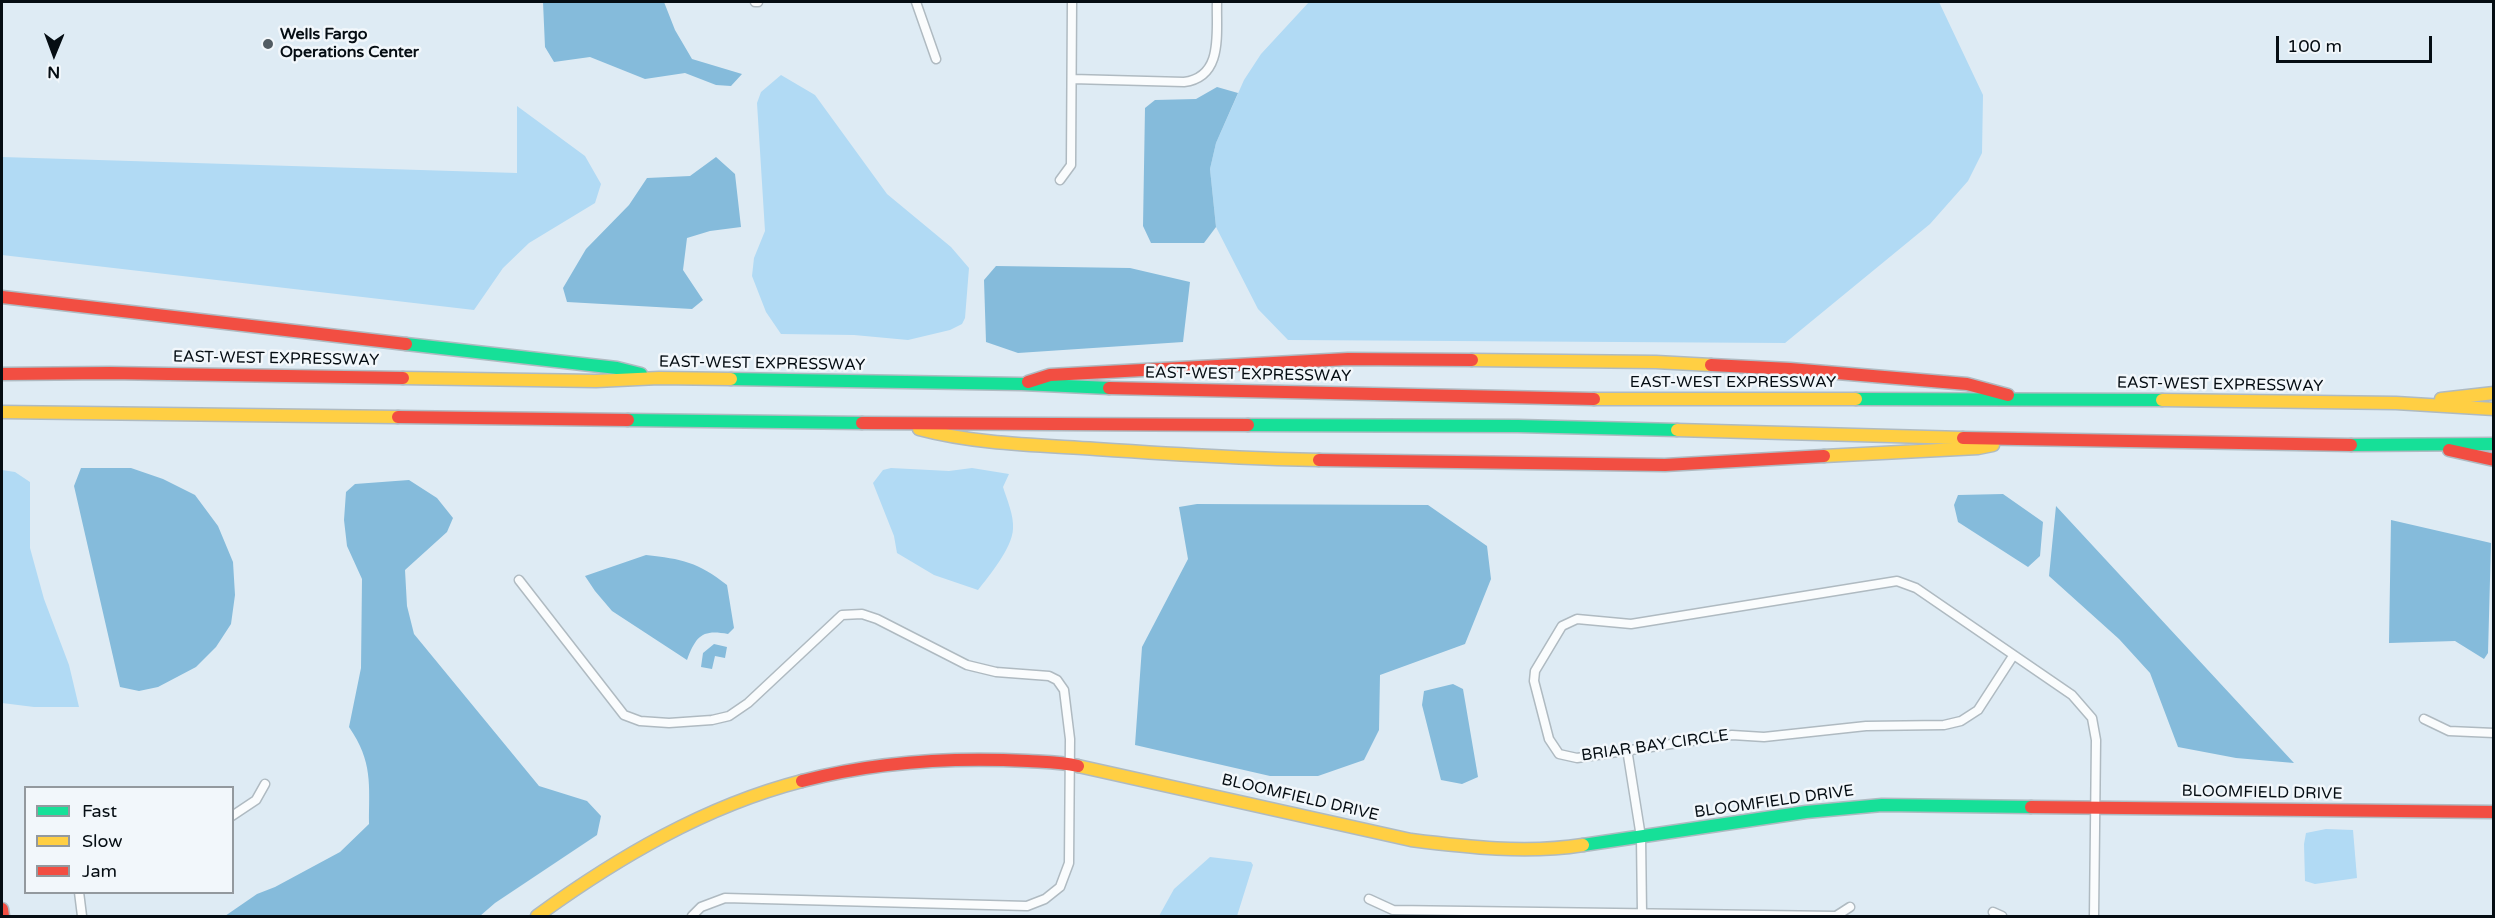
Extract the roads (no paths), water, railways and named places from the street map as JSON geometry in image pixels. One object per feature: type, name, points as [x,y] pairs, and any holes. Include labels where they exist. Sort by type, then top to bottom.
[{"type":"main road","points":[[2,297],[617,368],[659,378]]},
{"type":"main road","points":[[1022,384],[1050,375],[1348,358],[1656,362],[1790,369],[1967,384],[2025,399]]},
{"type":"main road","name":"EAST-WEST EXPRESSWAY","points":[[2,374],[110,373],[596,381],[659,378],[1022,384],[1053,387],[1657,400],[2025,399],[2396,404],[2493,409]]},
{"type":"main road","points":[[2396,404],[2493,393]]},
{"type":"main road","points":[[2,412],[902,423],[1518,426],[2017,439],[2432,446],[2493,444]]},
{"type":"main road","points":[[902,423],[945,436],[1064,447],[1256,459],[1344,461],[1700,464],[1978,448],[2017,439]]},
{"type":"main road","points":[[2432,446],[2493,460]]},
{"type":"main road","name":"BLOOMFIELD DRIVE","points":[[537,916],[584,882],[630,854],[727,806],[770,789],[826,774],[928,761],[991,759],[1070,764],[1400,837],[1464,847],[1557,849],[1838,808],[1882,806],[2493,812]]},
{"type":"main road","points":[[2,909],[3,916]]},
{"type":"street","points":[[916,2],[936,59]]},
{"type":"street","points":[[1060,180],[1071,165],[1072,2]]},
{"type":"street","points":[[1072,79],[1184,82],[1200,78],[1212,63],[1216,39],[1217,2]]},
{"type":"street","points":[[519,580],[624,715],[640,721],[680,722],[729,716],[748,703],[842,615],[862,614],[877,619],[967,665],[996,672],[1041,675],[1057,680],[1064,690],[1070,739],[1069,863],[1060,887],[1045,899],[1027,906],[725,898],[701,907],[693,916]]},
{"type":"street","name":"BRIAR BAY CIRCLE","points":[[2013,656],[1978,710],[1961,721],[1953,723],[1866,726],[1764,737],[1732,735],[1577,758],[1559,754],[1549,740],[1534,681],[1535,671],[1562,626],[1577,619],[1631,624],[1897,582],[1916,588],[2072,695],[2092,718],[2096,740],[2094,916]]},
{"type":"street","points":[[2424,719],[2449,731],[2493,734]]},
{"type":"street","points":[[1626,749],[1641,837],[1642,913]]},
{"type":"street","points":[[234,815],[256,800],[265,784]]},
{"type":"street","points":[[79,894],[82,916]]},
{"type":"street","points":[[1369,898],[1393,910],[1836,916],[1851,907]]},
{"type":"street","points":[[1993,912],[2002,916]]},
{"type":"place","name":"Wells Fargo Operations Center","points":[[268,44]]}]
